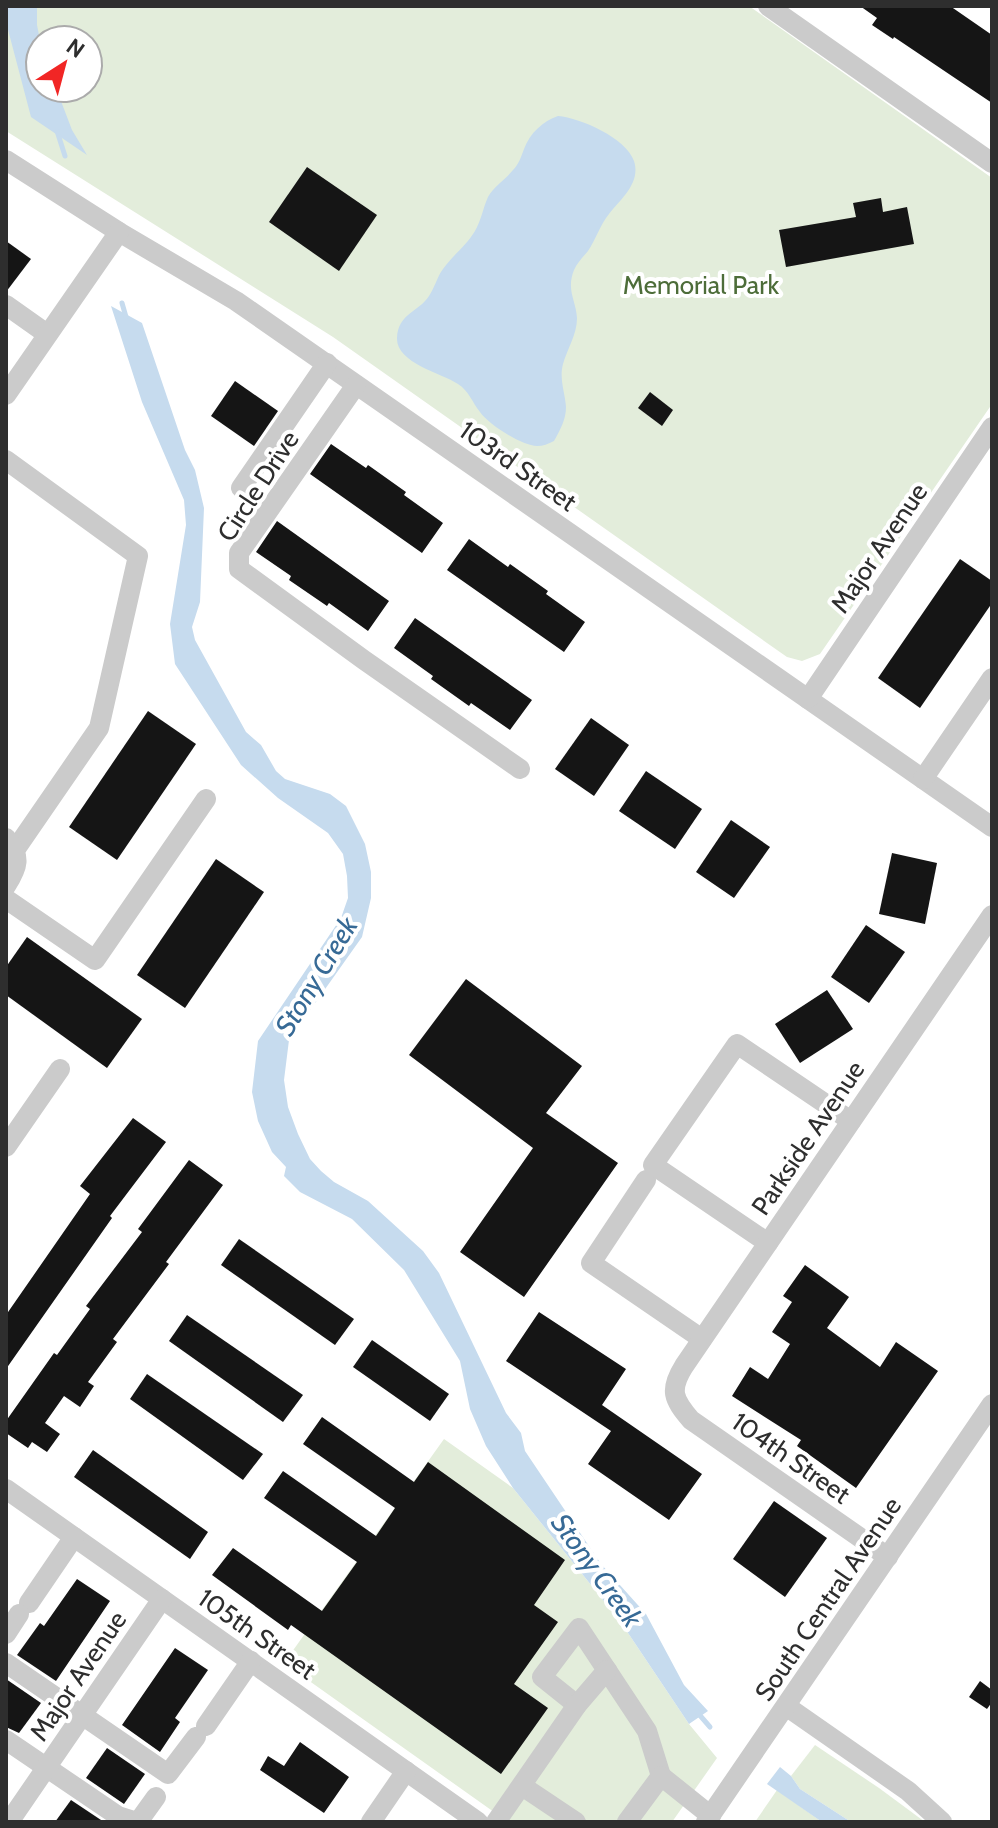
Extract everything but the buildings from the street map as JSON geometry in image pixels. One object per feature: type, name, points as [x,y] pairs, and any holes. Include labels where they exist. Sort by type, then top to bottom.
[{"type":"street","points":[[768,6],[992,163]]},
{"type":"street","name":"103rd Street","points":[[6,160],[236,301],[992,827]]},
{"type":"street","points":[[6,395],[119,232]]},
{"type":"street","points":[[6,305],[47,334]]},
{"type":"street","points":[[241,488],[327,363]]},
{"type":"street","name":"Circle Drive","points":[[356,385],[239,553],[239,569],[520,769]]},
{"type":"street","name":"Major Avenue","points":[[808,699],[992,427]]},
{"type":"street","points":[[6,460],[138,556],[99,728],[13,849],[16,868],[6,886]]},
{"type":"street","points":[[923,779],[992,678]]},
{"type":"street","points":[[6,899],[95,960],[206,799]]},
{"type":"street","name":"Parkside Avenue","points":[[673,1393],[676,1379],[702,1339],[992,915]]},
{"type":"street","points":[[768,1243],[653,1165],[737,1044],[851,1121]]},
{"type":"street","points":[[6,1147],[60,1069]]},
{"type":"street","points":[[646,1180],[591,1263],[702,1339]]},
{"type":"street","name":"104th Street","points":[[673,1393],[691,1420],[888,1557]]},
{"type":"street","name":"South Central Avenue","points":[[709,1819],[992,1404]]},
{"type":"street","name":"105th Street","points":[[6,1489],[478,1822]]},
{"type":"street","points":[[6,1634],[74,1537]]},
{"type":"street","name":"Major Avenue","points":[[10,1820],[162,1599]]},
{"type":"street","points":[[577,1705],[542,1677],[579,1628],[647,1731],[661,1776],[709,1819]]},
{"type":"street","points":[[6,1663],[168,1774],[251,1661]]},
{"type":"street","points":[[496,1822],[577,1705],[607,1670]]},
{"type":"street","points":[[786,1706],[908,1791],[942,1822]]},
{"type":"street","points":[[6,1740],[118,1816],[138,1822],[156,1797]]},
{"type":"street","points":[[371,1822],[406,1771]]},
{"type":"street","points":[[627,1822],[661,1776]]},
{"type":"street","points":[[522,1786],[576,1822]]},
{"type":"green space","name":"Memorial Park","points":[[6,6],[749,6],[992,178],[992,404],[820,654],[802,661],[787,657],[333,337],[6,131]]},
{"type":"green space","points":[[444,1439],[513,1488],[620,1621],[689,1724],[717,1758],[672,1822],[508,1822],[284,1663]]},
{"type":"green space","points":[[815,1745],[925,1822],[851,1822],[800,1789],[791,1776]]},
{"type":"green space","points":[[777,1790],[822,1822],[755,1822]]},
{"type":"water","points":[[6,6],[37,6],[37,24],[24,24],[24,90],[6,22]]},
{"type":"water","points":[[28,104],[62,104],[72,130],[87,155],[31,117]]},
{"type":"water","points":[[558,116],[590,125],[613,137],[634,161],[635,176],[629,190],[606,218],[574,270],[571,289],[577,318],[562,370],[565,416],[554,441],[537,446],[506,434],[490,422],[462,387],[411,361],[399,347],[397,338],[401,323],[425,301],[443,269],[471,236],[488,197],[517,165],[533,133]]},
{"type":"water","points":[[111,306],[142,323],[185,450],[195,470],[204,508],[200,602],[192,627],[195,640],[246,732],[261,745],[276,771],[285,779],[330,794],[346,806],[365,844],[371,872],[371,898],[362,937],[289,1040],[284,1080],[288,1107],[298,1134],[310,1159],[321,1171],[368,1201],[423,1251],[439,1273],[506,1413],[521,1433],[525,1451],[601,1564],[646,1614],[684,1685],[708,1711],[689,1724],[620,1621],[513,1488],[486,1446],[470,1409],[460,1361],[404,1270],[352,1219],[300,1192],[284,1176],[286,1167],[272,1152],[258,1121],[252,1092],[258,1041],[341,918],[348,898],[347,876],[343,854],[328,833],[278,798],[241,765],[175,664],[170,624],[186,525],[184,500],[142,402]]},
{"type":"water","points":[[780,1767],[800,1789],[851,1822],[822,1822],[767,1784]]},
{"type":"waterway","name":"Stony Creek","points":[[57,131],[65,156]]},
{"type":"waterway","name":"Stony Creek","points":[[122,303],[126,317]]},
{"type":"waterway","name":"Stony Creek","points":[[697,1712],[710,1727]]}]
